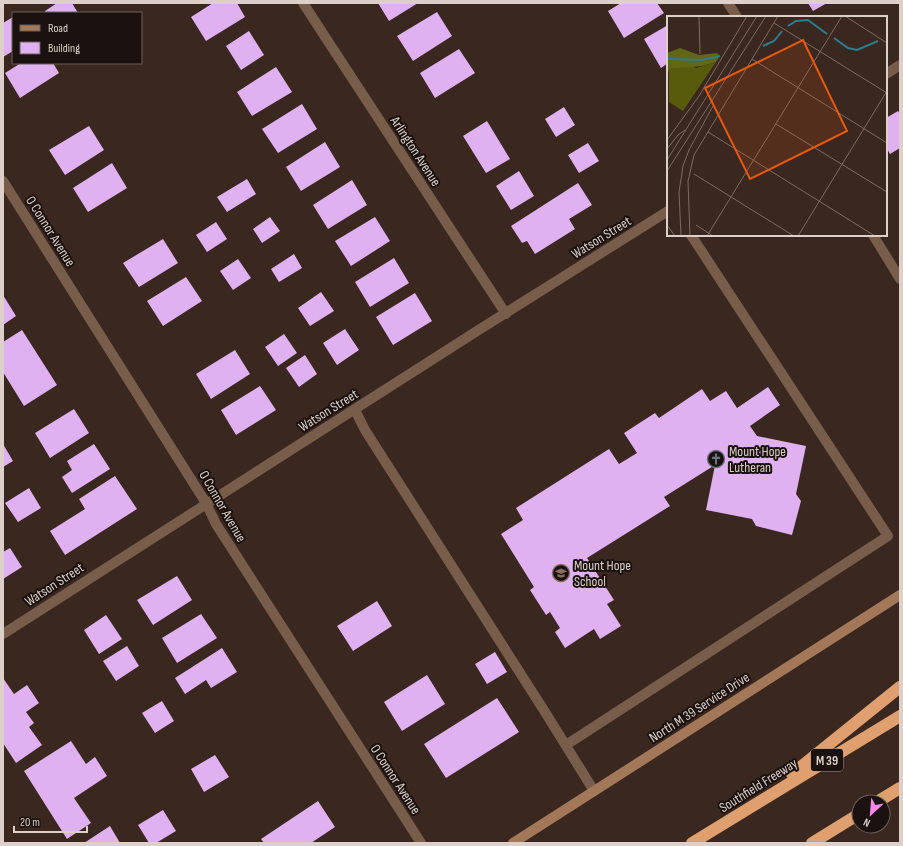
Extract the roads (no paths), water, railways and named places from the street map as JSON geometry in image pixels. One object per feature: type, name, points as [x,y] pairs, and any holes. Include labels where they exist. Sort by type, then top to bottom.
[{"type":"highway","points":[[754,804],[900,687]]},
{"type":"highway","name":"Southfield Freeway","points":[[692,843],[900,716]]},
{"type":"highway","points":[[890,794],[900,788]]},
{"type":"highway","points":[[812,843],[851,819]]},
{"type":"main road","name":"North M 39 Service Drive","points":[[513,843],[900,595]]},
{"type":"street","name":"Arlington Avenue","points":[[303,3],[506,314]]},
{"type":"street","points":[[728,3],[736,16]]},
{"type":"street","points":[[887,73],[900,65]]},
{"type":"street","name":"O Connor Avenue","points":[[3,181],[206,503],[216,524],[420,843]]},
{"type":"street","name":"Watson Street","points":[[3,634],[206,503],[667,212]]},
{"type":"street","points":[[566,745],[888,536],[692,236]]},
{"type":"street","points":[[874,236],[900,280]]},
{"type":"street","points":[[355,410],[365,430],[566,745],[594,792]]},
{"type":"place","name":"Mount Hope Lutheran","points":[[716,459]]},
{"type":"place","name":"Mount Hope School","points":[[561,573]]}]
